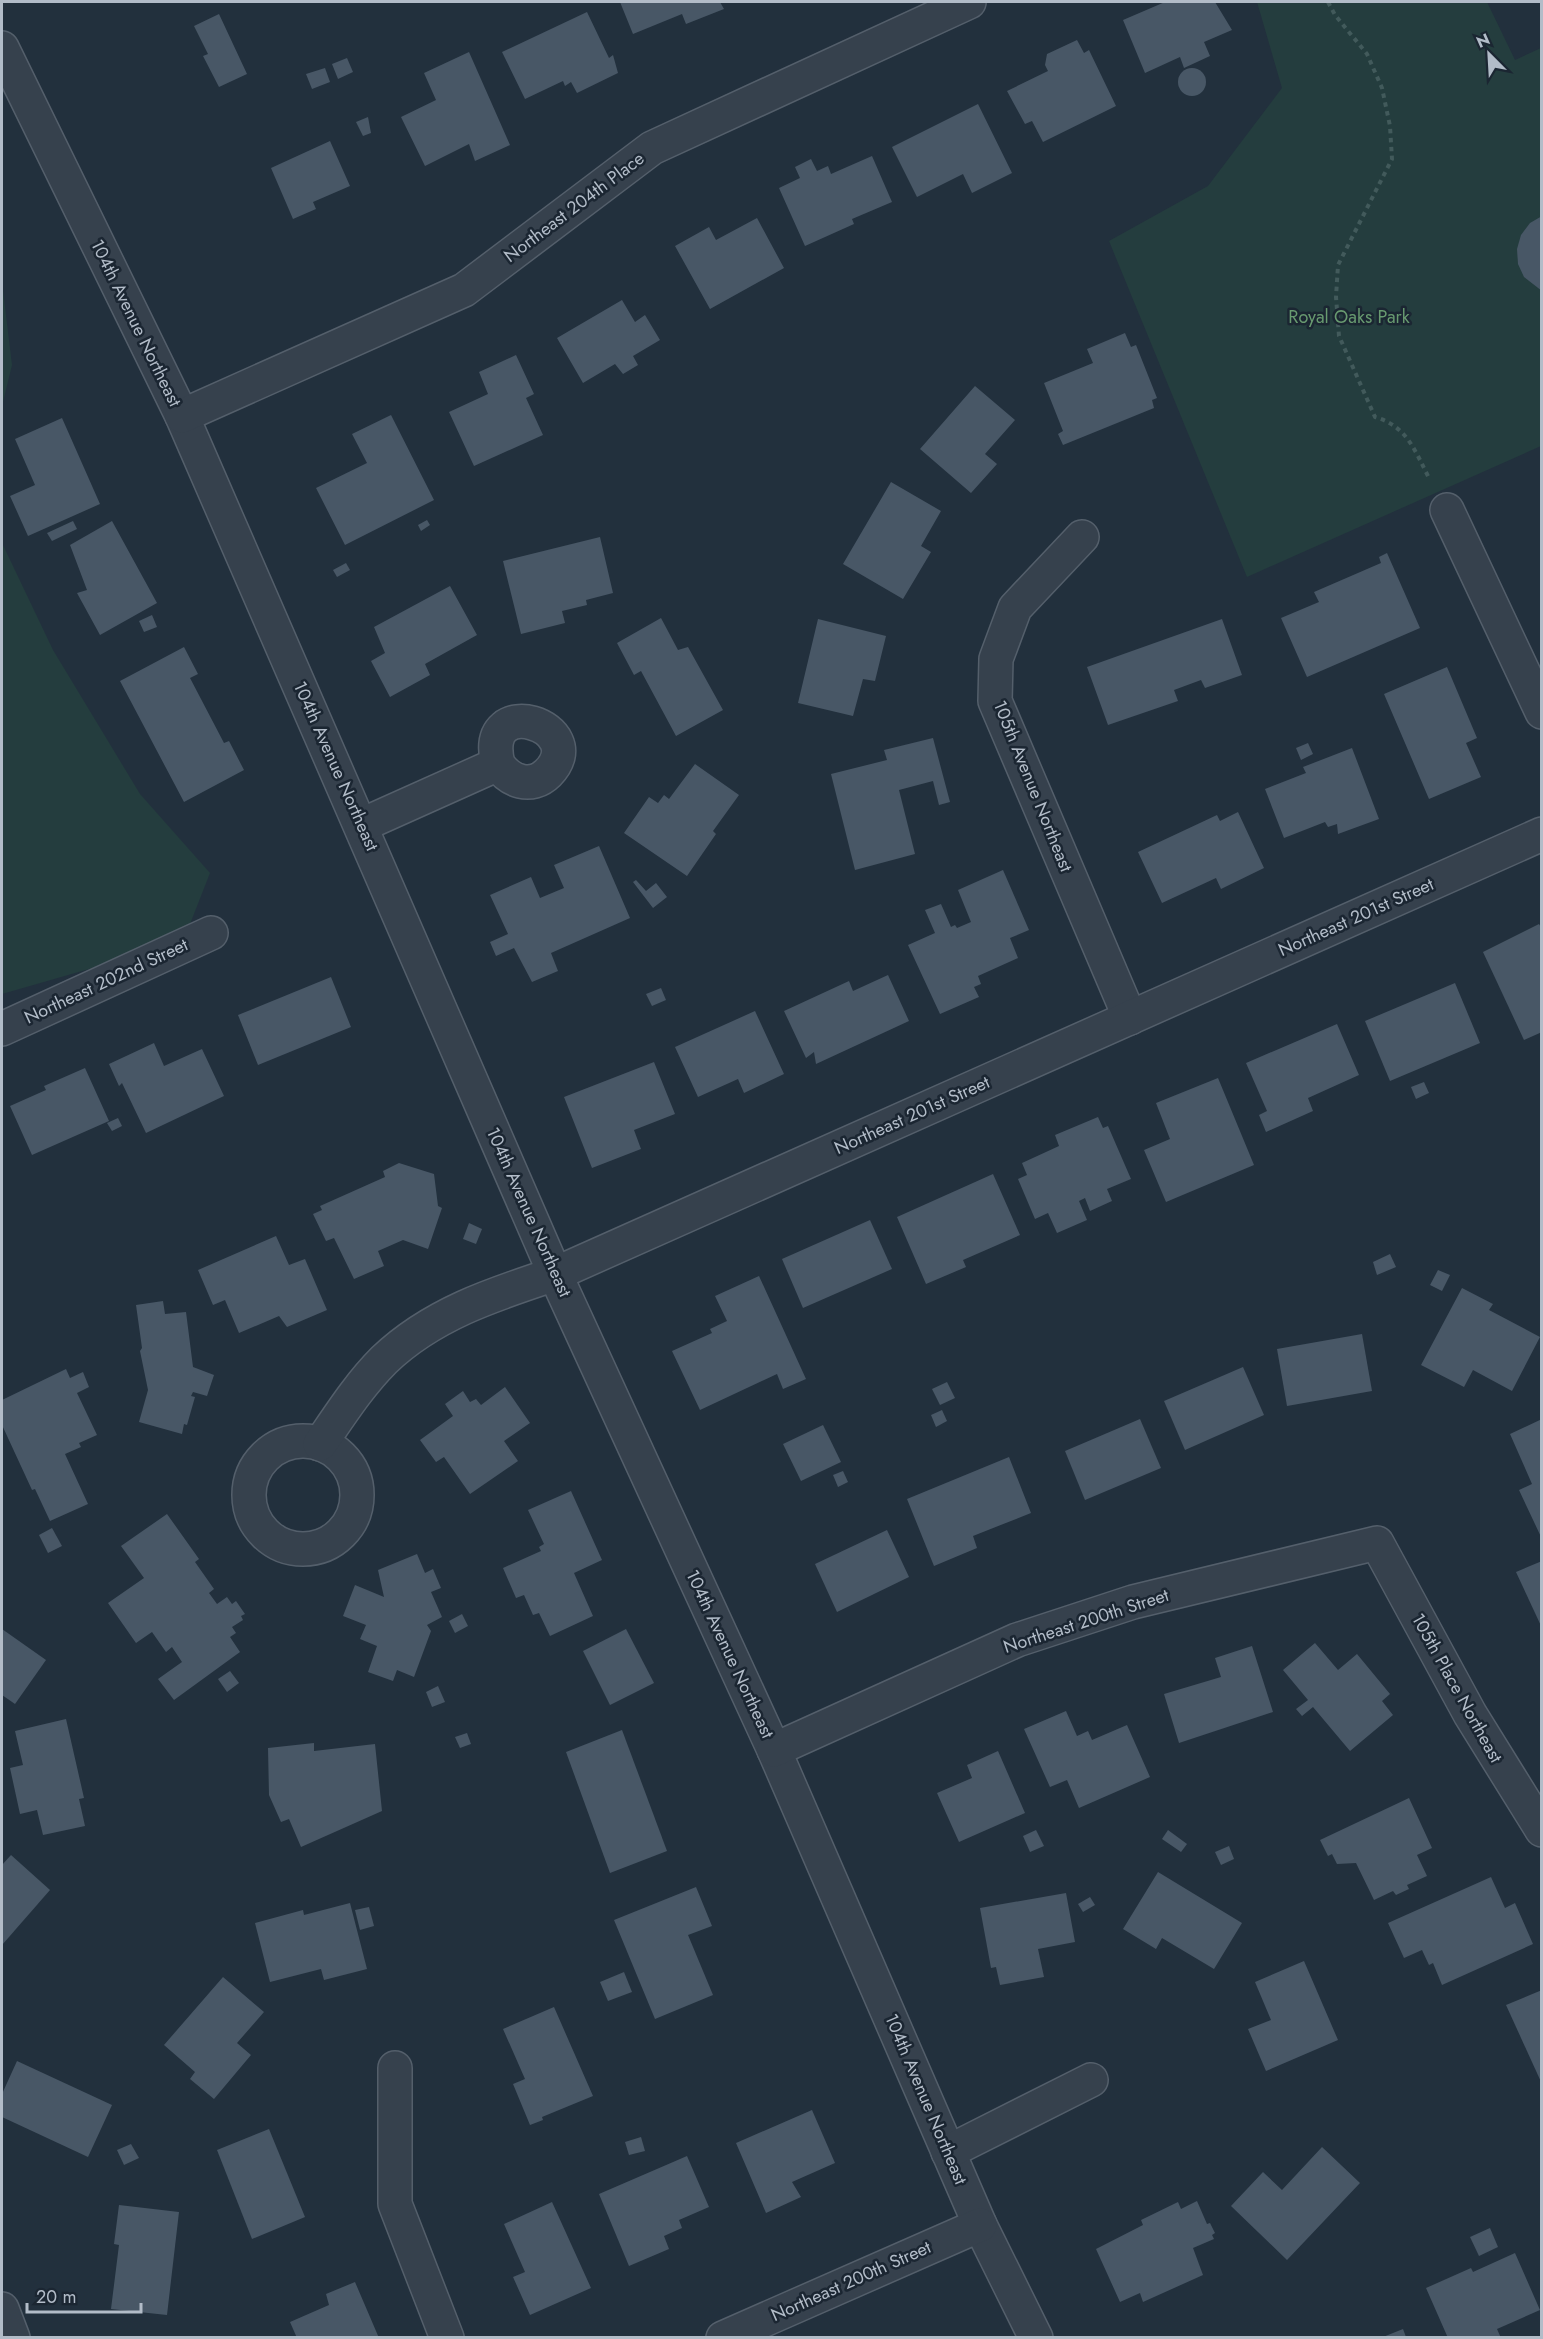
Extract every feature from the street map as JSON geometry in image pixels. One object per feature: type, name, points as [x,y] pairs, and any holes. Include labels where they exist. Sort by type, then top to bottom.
[{"type":"street","name":"Northeast 204th Place","points":[[182,416],[464,290],[652,148],[969,2]]},
{"type":"street","name":"104th Avenue Northeast","points":[[2,48],[182,416],[362,825],[555,1274],[774,1750],[980,2225],[1036,2337]]},
{"type":"street","points":[[1447,510],[1542,712]]},
{"type":"street","name":"105th Avenue Northeast","points":[[1082,537],[1015,608],[996,659],[995,701],[1130,1018]]},
{"type":"street","points":[[362,825],[498,764]]},
{"type":"street","name":"Northeast 201st Street","points":[[320,1444],[357,1391],[385,1360],[411,1338],[443,1317],[486,1297],[555,1274],[1542,834]]},
{"type":"street","name":"Northeast 202nd Street","points":[[2,1029],[211,933]]},
{"type":"street","name":"Northeast 200th Street","points":[[774,1750],[1017,1640],[1133,1602],[1377,1543]]},
{"type":"street","name":"105th Place Northeast","points":[[1377,1543],[1470,1714],[1542,1830]]},
{"type":"street","points":[[395,2068],[395,2204],[447,2337]]},
{"type":"street","points":[[948,2151],[1091,2080]]},
{"type":"street","name":"Northeast 200th Street","points":[[723,2337],[980,2225]]},
{"type":"street","points":[[2,2309],[13,2337]]},
{"type":"path","points":[[1328,2],[1335,15],[1367,54],[1382,88],[1390,126],[1392,159],[1338,265],[1336,297],[1339,336],[1375,417],[1392,422],[1409,440],[1447,510]]},
{"type":"green space","name":"Royal Oaks Park","points":[[1257,2],[1487,2],[1515,60],[1541,48],[1541,446],[1247,577],[1109,241],[1208,186],[1282,88]]},
{"type":"green space","points":[[2,282],[12,365],[2,406]]},
{"type":"green space","points":[[2,543],[53,650],[140,794],[210,873],[183,942],[2,994]]},
{"type":"building","points":[[620,2],[720,2],[724,9],[686,24],[682,14],[633,34]]},
{"type":"building","points":[[1165,2],[1215,2],[1232,30],[1204,42],[1210,56],[1184,68],[1180,57],[1145,73],[1123,20]]},
{"type":"building","points":[[587,12],[609,58],[613,55],[618,73],[577,93],[571,82],[565,86],[563,81],[525,99],[502,52]]},
{"type":"building","points":[[219,14],[247,74],[219,87],[203,56],[208,54],[194,26]]},
{"type":"building","points":[[1077,40],[1084,53],[1089,50],[1116,106],[1043,142],[1032,121],[1025,124],[1007,91],[1048,71],[1045,65],[1047,54]]},
{"type":"building","points":[[469,52],[510,145],[475,161],[469,144],[425,166],[401,117],[436,100],[424,73]]},
{"type":"building","points":[[347,58],[353,72],[338,79],[332,64]]},
{"type":"building","points":[[325,68],[330,82],[312,89],[306,74]]},
{"type":"building","points":[[1192,68],[1202,72],[1206,82],[1202,92],[1192,96],[1182,92],[1178,82],[1182,72]]},
{"type":"building","points":[[978,104],[1012,173],[972,193],[963,174],[917,197],[892,147]]},
{"type":"building","points":[[368,117],[371,133],[363,136],[356,122]]},
{"type":"building","points":[[330,141],[350,186],[313,202],[316,209],[293,219],[271,168]]},
{"type":"building","points":[[872,156],[892,202],[852,219],[854,224],[805,246],[779,188],[800,178],[795,167],[811,159],[817,171],[828,166],[831,174]]},
{"type":"building","points":[[1542,216],[1542,291],[1524,277],[1518,264],[1517,249],[1521,235],[1530,223]]},
{"type":"building","points":[[757,218],[784,268],[710,309],[675,246],[709,227],[716,240]]},
{"type":"building","points":[[622,300],[635,322],[645,315],[660,340],[633,356],[638,365],[623,374],[615,364],[583,383],[557,338]]},
{"type":"building","points":[[1125,333],[1131,347],[1136,345],[1157,398],[1152,400],[1154,408],[1063,445],[1058,434],[1063,431],[1044,383],[1093,363],[1087,349]]},
{"type":"building","points":[[516,355],[534,394],[526,398],[543,435],[474,466],[449,412],[488,394],[479,372]]},
{"type":"building","points":[[975,386],[1015,420],[985,454],[997,464],[971,493],[920,449]]},
{"type":"building","points":[[391,415],[434,500],[345,545],[316,488],[367,463],[352,434]]},
{"type":"building","points":[[62,418],[100,504],[28,536],[10,496],[35,485],[15,439]]},
{"type":"building","points":[[891,482],[941,511],[921,546],[931,552],[903,599],[843,564]]},
{"type":"building","points":[[427,520],[430,525],[421,531],[418,525]]},
{"type":"building","points":[[73,521],[77,529],[52,541],[47,533]]},
{"type":"building","points":[[112,521],[157,603],[100,635],[77,593],[87,590],[70,545]]},
{"type":"building","points":[[600,537],[613,593],[586,600],[587,605],[562,611],[565,623],[521,634],[503,561]]},
{"type":"building","points":[[1387,553],[1420,628],[1307,677],[1281,618],[1319,602],[1314,592],[1381,563],[1379,557]]},
{"type":"building","points":[[346,563],[350,570],[337,577],[333,570]]},
{"type":"building","points":[[450,586],[477,635],[425,664],[430,675],[390,697],[371,661],[385,653],[374,627]]},
{"type":"building","points":[[152,615],[157,627],[144,632],[139,621]]},
{"type":"building","points":[[661,618],[678,650],[688,647],[723,710],[676,736],[641,671],[634,675],[617,643]]},
{"type":"building","points":[[818,619],[886,636],[875,681],[863,679],[853,716],[798,703]]},
{"type":"building","points":[[1222,619],[1242,675],[1205,688],[1201,680],[1174,690],[1178,701],[1108,725],[1087,667]]},
{"type":"building","points":[[184,647],[198,674],[190,678],[224,743],[229,741],[244,770],[184,802],[120,681]]},
{"type":"building","points":[[1447,667],[1477,738],[1466,743],[1481,777],[1429,799],[1384,694]]},
{"type":"building","points":[[933,738],[950,802],[939,805],[933,781],[899,790],[915,854],[855,870],[831,774],[887,760],[884,750]]},
{"type":"building","points":[[1308,743],[1313,754],[1301,760],[1296,748]]},
{"type":"building","points":[[1352,748],[1379,819],[1338,834],[1337,824],[1328,827],[1325,822],[1284,838],[1265,789],[1306,773],[1303,767]]},
{"type":"building","points":[[695,764],[739,795],[713,831],[716,834],[687,876],[624,833],[649,797],[658,803],[664,795],[669,799]]},
{"type":"building","points":[[1238,812],[1264,868],[1221,889],[1216,878],[1162,903],[1138,852],[1217,815],[1220,821]]},
{"type":"building","points":[[599,846],[630,918],[551,953],[558,971],[532,982],[514,948],[496,956],[490,942],[508,934],[490,895],[531,877],[540,898],[564,888],[554,865]]},
{"type":"building","points":[[1003,870],[1029,930],[1010,938],[1018,958],[978,976],[981,984],[974,987],[979,997],[940,1014],[908,945],[935,933],[925,910],[941,904],[951,927],[955,925],[957,928],[971,922],[958,890]]},
{"type":"building","points":[[636,880],[646,891],[656,883],[667,897],[653,908],[633,882]]},
{"type":"building","points":[[1539,924],[1542,929],[1542,1032],[1524,1040],[1483,952]]},
{"type":"building","points":[[888,975],[909,1021],[816,1064],[814,1052],[806,1058],[784,1011],[849,981],[853,991]]},
{"type":"building","points":[[331,977],[351,1027],[258,1065],[238,1015]]},
{"type":"building","points":[[1455,983],[1480,1043],[1390,1081],[1365,1021]]},
{"type":"building","points":[[661,988],[666,1000],[652,1006],[646,994]]},
{"type":"building","points":[[755,1011],[784,1074],[744,1093],[738,1079],[698,1097],[675,1047]]},
{"type":"building","points":[[1337,1024],[1359,1075],[1308,1098],[1313,1111],[1266,1132],[1259,1115],[1267,1111],[1246,1063]]},
{"type":"building","points":[[154,1043],[164,1066],[202,1049],[224,1096],[146,1133],[122,1083],[119,1086],[109,1064]]},
{"type":"building","points":[[654,1062],[675,1114],[634,1130],[641,1149],[592,1168],[564,1097]]},
{"type":"building","points":[[85,1068],[109,1121],[32,1155],[10,1106],[46,1090],[44,1086]]},
{"type":"building","points":[[1218,1078],[1254,1165],[1166,1202],[1144,1150],[1170,1139],[1156,1103]]},
{"type":"building","points":[[1424,1082],[1429,1093],[1416,1099],[1411,1087]]},
{"type":"building","points":[[1098,1117],[1103,1128],[1108,1126],[1131,1179],[1107,1189],[1112,1201],[1090,1211],[1085,1198],[1079,1201],[1087,1220],[1057,1233],[1048,1213],[1035,1219],[1018,1179],[1027,1175],[1022,1163],[1059,1146],[1055,1135]]},
{"type":"building","points":[[118,1118],[122,1126],[112,1131],[107,1123]]},
{"type":"building","points":[[399,1163],[434,1174],[438,1206],[442,1208],[428,1249],[403,1240],[378,1251],[384,1266],[354,1279],[334,1238],[326,1241],[313,1214],[322,1210],[320,1206],[385,1177],[383,1171]]},
{"type":"building","points":[[993,1174],[1020,1235],[963,1260],[966,1267],[926,1284],[897,1217]]},
{"type":"building","points":[[870,1220],[892,1269],[803,1308],[782,1259]]},
{"type":"building","points":[[469,1223],[482,1229],[476,1244],[463,1239]]},
{"type":"building","points":[[276,1236],[289,1265],[305,1259],[327,1310],[287,1327],[279,1316],[239,1333],[225,1300],[213,1305],[198,1270]]},
{"type":"building","points":[[1390,1254],[1396,1267],[1377,1275],[1373,1262]]},
{"type":"building","points":[[1438,1270],[1450,1275],[1442,1291],[1430,1285]]},
{"type":"building","points":[[759,1276],[806,1379],[783,1389],[777,1374],[700,1410],[672,1351],[712,1333],[710,1329],[727,1321],[715,1296]]},
{"type":"building","points":[[1462,1288],[1493,1304],[1489,1310],[1540,1337],[1512,1391],[1473,1370],[1464,1387],[1421,1365]]},
{"type":"building","points":[[163,1301],[165,1314],[186,1312],[193,1367],[214,1375],[207,1396],[193,1392],[191,1396],[195,1397],[182,1434],[139,1422],[148,1390],[140,1351],[142,1348],[136,1305]]},
{"type":"building","points":[[1362,1334],[1372,1391],[1287,1406],[1277,1349]]},
{"type":"building","points":[[1243,1367],[1264,1415],[1185,1450],[1164,1401]]},
{"type":"building","points":[[66,1369],[70,1378],[83,1372],[89,1387],[77,1393],[97,1435],[79,1443],[81,1447],[65,1454],[88,1504],[50,1521],[35,1489],[32,1490],[2,1425],[2,1400]]},
{"type":"building","points":[[947,1382],[955,1398],[940,1405],[932,1389]]},
{"type":"building","points":[[505,1387],[530,1423],[504,1441],[518,1461],[470,1494],[444,1457],[436,1462],[420,1440],[453,1416],[445,1404],[463,1391],[470,1402],[476,1399],[481,1405]]},
{"type":"building","points":[[942,1410],[947,1421],[936,1427],[931,1415]]},
{"type":"building","points":[[1140,1419],[1161,1468],[1085,1500],[1065,1451]]},
{"type":"building","points":[[1542,1419],[1542,1539],[1519,1490],[1532,1484],[1510,1434]]},
{"type":"building","points":[[823,1425],[841,1462],[801,1481],[783,1444]]},
{"type":"building","points":[[1009,1457],[1031,1513],[973,1536],[977,1548],[934,1566],[907,1499]]},
{"type":"building","points":[[843,1471],[848,1482],[838,1487],[833,1475]]},
{"type":"building","points":[[571,1491],[602,1560],[574,1573],[593,1616],[550,1636],[539,1613],[533,1615],[524,1595],[516,1598],[503,1568],[541,1551],[539,1547],[544,1544],[528,1510]]},
{"type":"building","points":[[167,1514],[199,1559],[195,1562],[214,1589],[209,1593],[217,1604],[227,1597],[232,1604],[236,1601],[245,1614],[241,1616],[243,1620],[232,1627],[236,1633],[230,1637],[240,1652],[174,1700],[158,1679],[182,1662],[172,1647],[166,1652],[152,1632],[136,1643],[108,1603],[144,1578],[121,1546]]},
{"type":"building","points":[[52,1528],[62,1546],[48,1553],[39,1535]]},
{"type":"building","points":[[887,1530],[909,1577],[837,1612],[815,1564]]},
{"type":"building","points":[[417,1554],[425,1573],[433,1569],[441,1588],[431,1592],[442,1617],[427,1625],[431,1631],[414,1677],[397,1670],[393,1681],[368,1672],[377,1646],[360,1639],[366,1625],[343,1616],[355,1585],[384,1597],[378,1570]]},
{"type":"building","points":[[1542,1561],[1542,1628],[1516,1572]]},
{"type":"building","points":[[462,1614],[468,1626],[455,1633],[449,1621]]},
{"type":"building","points":[[2,1629],[46,1660],[15,1704],[2,1695]]},
{"type":"building","points":[[626,1629],[654,1683],[610,1705],[583,1651]]},
{"type":"building","points":[[1315,1643],[1338,1670],[1357,1654],[1390,1694],[1382,1701],[1393,1715],[1350,1751],[1313,1707],[1302,1716],[1296,1709],[1308,1700],[1283,1670]]},
{"type":"building","points":[[1252,1646],[1273,1712],[1179,1743],[1164,1694],[1221,1677],[1215,1658]]},
{"type":"building","points":[[230,1671],[239,1683],[227,1692],[218,1679]]},
{"type":"building","points":[[438,1686],[445,1702],[432,1707],[426,1692]]},
{"type":"building","points":[[1066,1711],[1077,1736],[1088,1731],[1092,1740],[1127,1725],[1150,1777],[1079,1808],[1067,1780],[1050,1787],[1024,1729]]},
{"type":"building","points":[[66,1719],[84,1798],[79,1799],[85,1826],[43,1835],[37,1810],[20,1814],[10,1768],[23,1765],[15,1731]]},
{"type":"building","points":[[622,1730],[667,1851],[610,1873],[566,1752]]},
{"type":"building","points":[[467,1733],[471,1744],[460,1748],[455,1737]]},
{"type":"building","points":[[314,1743],[314,1751],[375,1744],[382,1811],[301,1847],[289,1819],[281,1822],[269,1795],[268,1748]]},
{"type":"building","points":[[998,1751],[1025,1813],[959,1842],[937,1793],[972,1778],[967,1765]]},
{"type":"building","points":[[1409,1798],[1432,1848],[1417,1855],[1427,1876],[1407,1885],[1409,1889],[1396,1895],[1393,1891],[1374,1900],[1356,1863],[1337,1864],[1332,1854],[1328,1856],[1320,1840]]},
{"type":"building","points":[[1036,1830],[1044,1846],[1030,1852],[1023,1836]]},
{"type":"building","points":[[1168,1830],[1187,1844],[1181,1852],[1162,1839]]},
{"type":"building","points":[[1229,1846],[1234,1859],[1221,1865],[1215,1852]]},
{"type":"building","points":[[11,1855],[50,1890],[2,1945],[2,1865]]},
{"type":"building","points":[[1158,1872],[1242,1923],[1214,1969],[1162,1938],[1156,1949],[1123,1929]]},
{"type":"building","points":[[1491,1877],[1505,1908],[1515,1903],[1533,1944],[1442,1985],[1433,1963],[1429,1965],[1422,1950],[1404,1958],[1388,1923]]},
{"type":"building","points":[[696,1887],[712,1926],[688,1935],[713,1995],[655,2019],[614,1920]]},
{"type":"building","points":[[1066,1893],[1075,1942],[1038,1949],[1044,1977],[1000,1985],[996,1967],[991,1968],[980,1908]]},
{"type":"building","points":[[1090,1897],[1095,1905],[1083,1912],[1078,1904]]},
{"type":"building","points":[[350,1903],[367,1969],[324,1980],[321,1969],[270,1982],[255,1923],[303,1910],[304,1915]]},
{"type":"building","points":[[369,1907],[374,1926],[360,1930],[355,1910]]},
{"type":"building","points":[[1304,1961],[1338,2040],[1266,2071],[1248,2029],[1271,2020],[1255,1982]]},
{"type":"building","points":[[624,1972],[632,1992],[608,2001],[600,1982]]},
{"type":"building","points":[[223,1977],[264,2012],[237,2043],[251,2055],[214,2099],[190,2079],[195,2072],[164,2045]]},
{"type":"building","points":[[1542,1990],[1542,2084],[1506,2005]]},
{"type":"building","points":[[554,2007],[593,2096],[542,2117],[543,2120],[530,2125],[513,2084],[525,2079],[503,2029]]},
{"type":"building","points":[[17,2061],[112,2105],[88,2157],[2,2117],[2,2094]]},
{"type":"building","points":[[812,2110],[835,2163],[792,2182],[801,2197],[766,2213],[736,2143]]},
{"type":"building","points":[[269,2129],[305,2217],[252,2239],[217,2150]]},
{"type":"building","points":[[641,2137],[645,2151],[629,2155],[625,2142]]},
{"type":"building","points":[[131,2144],[139,2158],[124,2165],[117,2150]]},
{"type":"building","points":[[1322,2147],[1360,2183],[1287,2260],[1231,2206],[1263,2172],[1282,2190]]},
{"type":"building","points":[[687,2156],[709,2207],[679,2220],[682,2228],[664,2236],[669,2249],[629,2266],[599,2194]]},
{"type":"building","points":[[1197,2201],[1207,2224],[1210,2223],[1215,2233],[1212,2235],[1214,2239],[1193,2248],[1203,2275],[1143,2302],[1140,2293],[1120,2302],[1096,2249],[1143,2225],[1141,2220],[1178,2202],[1181,2209]]},
{"type":"building","points":[[552,2202],[591,2288],[530,2315],[513,2277],[525,2272],[504,2224]]},
{"type":"building","points":[[119,2205],[179,2212],[167,2315],[111,2309],[119,2245],[114,2244]]},
{"type":"building","points":[[1490,2228],[1498,2247],[1479,2256],[1470,2237]]},
{"type":"building","points":[[1515,2253],[1540,2310],[1497,2329],[1501,2338],[1448,2338],[1426,2288],[1471,2268],[1473,2272]]},
{"type":"building","points":[[355,2282],[379,2338],[297,2338],[290,2322],[329,2305],[326,2294]]},
{"type":"building","points":[[1403,2329],[1406,2337],[1383,2337]]}]
